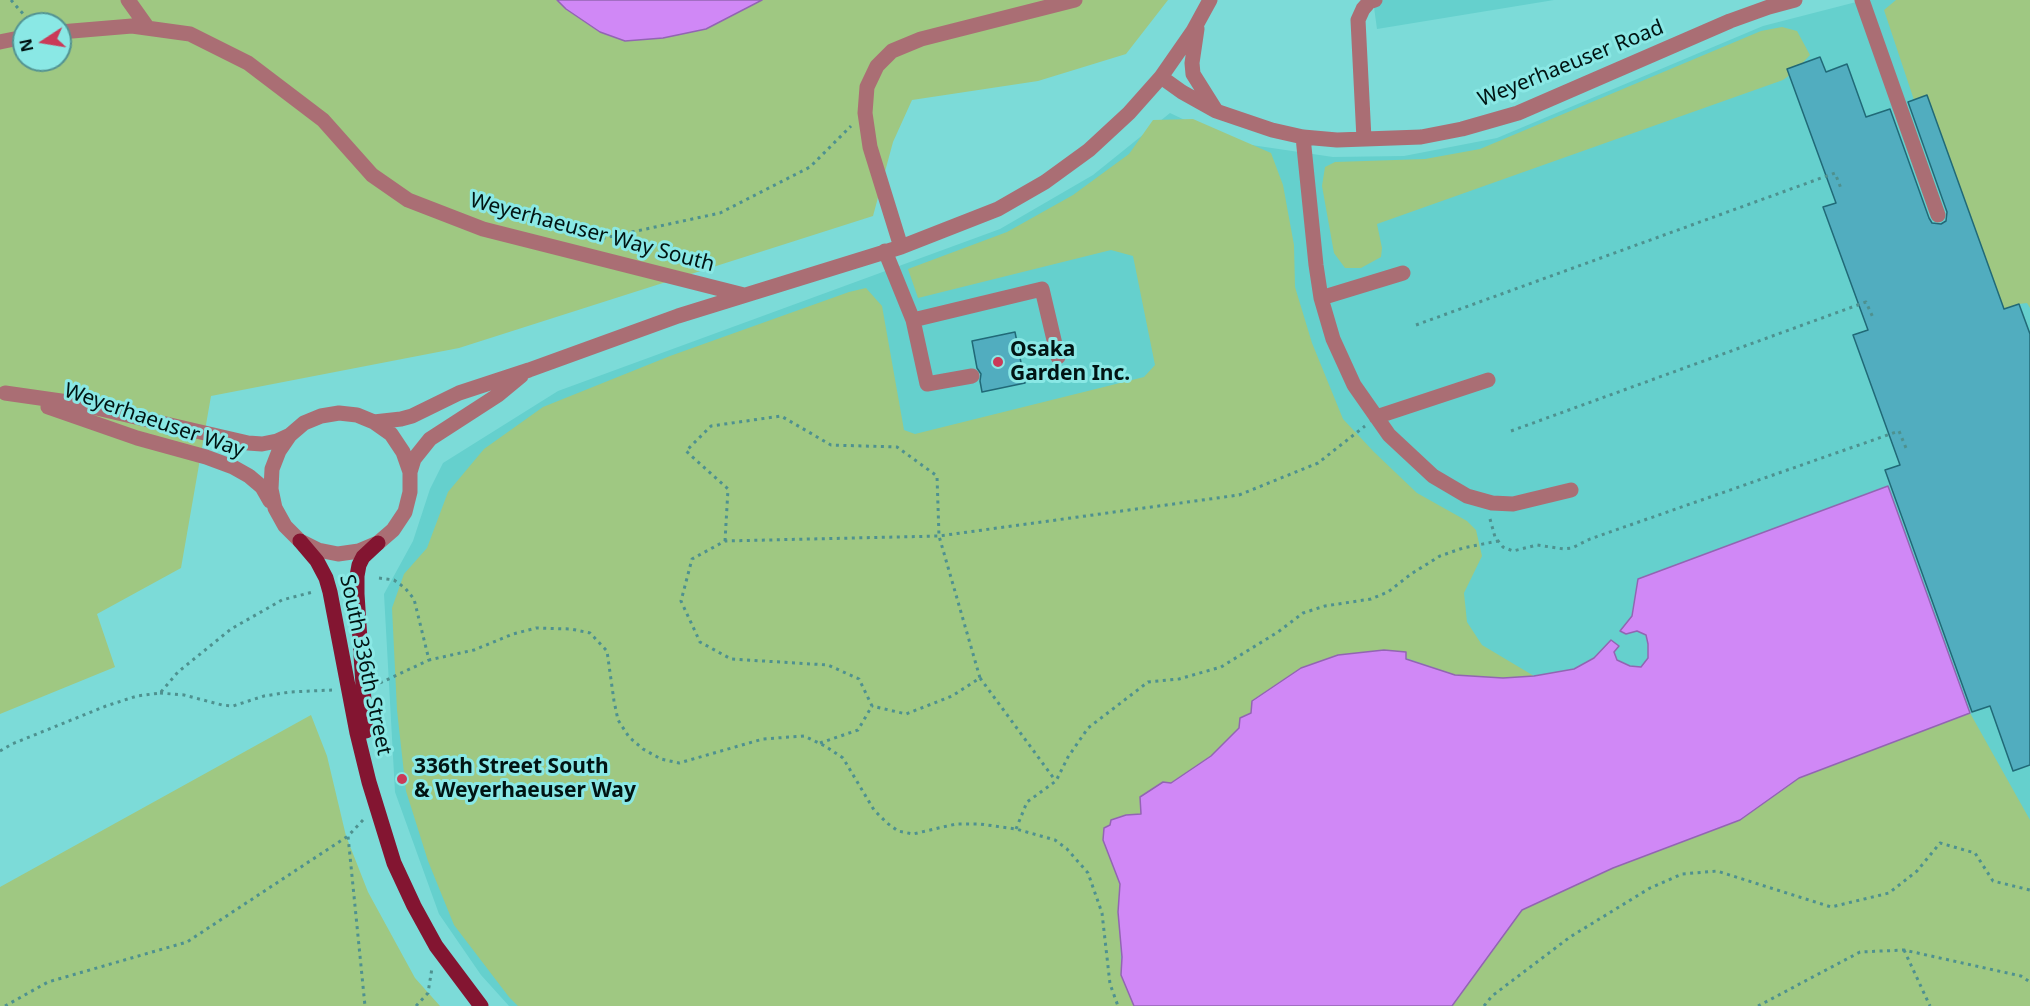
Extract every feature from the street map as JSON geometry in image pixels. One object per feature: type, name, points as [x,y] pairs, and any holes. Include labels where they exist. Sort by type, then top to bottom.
[{"type":"main road","name":"South 336th Street","points":[[300,541],[317,561],[329,588],[357,733],[394,863],[435,946],[481,1006]]},
{"type":"main road","name":"South 336th Street","points":[[377,805],[369,764],[364,717],[357,594],[359,565],[363,557],[378,543]]},
{"type":"street","points":[[128,0],[148,28]]},
{"type":"street","points":[[902,246],[870,147],[865,113],[867,87],[877,66],[892,51],[921,39],[1076,0]]},
{"type":"street","name":"Weyerhaeuser Way South","points":[[529,370],[678,316],[902,246],[998,209],[1045,182],[1089,150],[1129,113],[1161,77],[1210,0]]},
{"type":"street","points":[[1365,139],[1358,20],[1363,9],[1375,0]]},
{"type":"street","name":"Weyerhaeuser Road","points":[[1161,77],[1216,111],[1272,130],[1303,137],[1337,140],[1421,137],[1462,129],[1518,113],[1730,21],[1795,0]]},
{"type":"street","points":[[1862,0],[1938,215]]},
{"type":"street","points":[[1199,20],[1192,63],[1193,74],[1216,111]]},
{"type":"street","name":"Weyerhaeuser Way South","points":[[72,32],[132,26],[190,33],[248,63],[323,120],[372,175],[408,200],[483,229],[744,295]]},
{"type":"street","points":[[1303,137],[1321,298],[1333,339],[1354,385],[1389,435],[1433,476],[1467,496],[1492,503],[1513,504],[1571,490]]},
{"type":"street","points":[[885,251],[913,320],[927,384],[972,376]]},
{"type":"street","points":[[1321,298],[1403,273]]},
{"type":"street","points":[[913,320],[1042,290],[1058,357]]},
{"type":"street","points":[[374,422],[412,416],[459,393],[529,370]]},
{"type":"street","points":[[410,472],[403,452],[391,434],[374,422],[357,415],[330,414],[304,423],[290,435],[279,451],[272,469],[271,489],[275,508],[285,526],[300,541],[318,550],[338,554],[359,551],[378,543],[393,530],[405,512],[414,459],[430,438],[498,395],[529,370]]},
{"type":"street","points":[[1376,417],[1488,380]]},
{"type":"street","name":"Weyerhaeuser Way","points":[[2,392],[75,403],[248,443],[262,444],[290,435]]},
{"type":"street","name":"Weyerhaeuser Way","points":[[2,392],[137,438],[206,457],[232,467],[249,476],[262,487],[275,508]]},
{"type":"path","points":[[11,0],[22,12]]},
{"type":"path","points":[[595,240],[720,213],[810,167],[865,113]]},
{"type":"path","points":[[1416,325],[1835,173],[1842,191]]},
{"type":"path","points":[[1511,431],[1866,302],[1874,320]]},
{"type":"path","points":[[725,541],[728,489],[686,451],[711,426],[781,416],[831,445],[897,447],[937,476],[939,536],[980,678],[1056,781]]},
{"type":"path","points":[[872,706],[859,679],[828,665],[731,659],[700,642],[681,601],[692,559],[725,541],[939,536],[1239,495],[1318,463],[1376,417]]},
{"type":"path","points":[[1492,503],[1490,519],[1495,537],[1503,547],[1513,551],[1537,545],[1572,548],[1590,539],[1899,430],[1906,448]]},
{"type":"path","points":[[1016,829],[1027,802],[1056,781],[1068,757],[1088,728],[1148,682],[1179,679],[1221,667],[1278,632],[1303,613],[1325,606],[1371,599],[1388,592],[1440,556],[1462,548],[1498,541]]},
{"type":"path","points":[[379,578],[394,580],[414,599],[429,660]]},
{"type":"path","points":[[160,693],[178,672],[231,629],[282,600],[317,591]]},
{"type":"path","points":[[381,683],[429,660],[474,650],[513,634],[536,628],[571,629],[590,633],[607,651],[618,720],[629,737],[643,749],[661,759],[679,763],[763,739],[804,736],[843,758],[874,810],[898,831],[913,834],[957,824],[980,824],[1016,829],[1055,840],[1067,849],[1088,873],[1102,913],[1110,984],[1118,1006]]},
{"type":"path","points":[[872,706],[906,714],[952,696],[980,678]]},
{"type":"path","points":[[0,751],[32,735],[136,696],[160,693],[184,695],[233,706],[264,696],[334,690]]},
{"type":"path","points":[[820,743],[858,730],[872,706]]},
{"type":"path","points":[[5,1006],[48,982],[187,942],[348,836],[377,805]]},
{"type":"path","points":[[348,836],[365,1006]]},
{"type":"path","points":[[1484,1006],[1492,996],[1570,937],[1650,888],[1682,874],[1717,871],[1831,907],[1888,894],[1917,871],[1940,843],[1974,853],[1993,881],[2030,890]]},
{"type":"path","points":[[416,1006],[428,993],[435,946]]},
{"type":"path","points":[[1904,950],[1930,1006]]},
{"type":"path","points":[[1758,1006],[1860,952],[1904,950],[2021,976],[2030,982]]},
{"type":"shaded area","points":[[557,0],[762,0],[706,29],[663,38],[625,41],[600,32],[566,9]]},
{"type":"shaded area","points":[[1373,0],[1554,0],[1377,29]]},
{"type":"shaded area","points":[[1864,0],[2030,0],[2030,1006],[509,1006],[481,975],[439,914],[395,792],[384,594],[413,541],[430,489],[443,463],[558,391],[1000,229],[1093,175],[1170,113],[1231,142],[1333,157],[1404,156],[1497,138],[1763,26]]},
{"type":"shaded area","points":[[1888,486],[1970,713],[1799,778],[1740,820],[1613,868],[1522,910],[1452,1006],[1134,1006],[1121,975],[1122,957],[1118,912],[1120,884],[1103,840],[1104,828],[1110,825],[1111,820],[1126,815],[1141,814],[1140,797],[1163,782],[1171,783],[1211,756],[1239,728],[1240,718],[1251,713],[1252,701],[1301,668],[1338,655],[1384,650],[1406,652],[1406,659],[1455,675],[1503,678],[1534,676],[1574,669],[1594,658],[1611,640],[1619,646],[1614,652],[1617,660],[1630,666],[1641,667],[1648,658],[1646,635],[1637,631],[1626,634],[1620,631],[1632,616],[1638,579]]},
{"type":"green space","points":[[0,0],[557,0],[566,9],[625,41],[663,38],[706,29],[762,0],[1168,0],[1126,54],[1038,81],[912,100],[893,142],[873,216],[459,348],[211,396],[181,568],[97,614],[115,667],[0,714]]},
{"type":"green space","points":[[1896,0],[2030,0],[2030,308],[2027,303],[2004,309],[1914,100],[1884,10]]},
{"type":"green space","points":[[1782,27],[1797,31],[1810,55],[1783,80],[1377,224],[1382,248],[1381,257],[1361,268],[1345,268],[1334,253],[1322,186],[1325,167],[1335,162],[1425,159],[1480,149],[1761,31]]},
{"type":"green space","points":[[1193,119],[1271,153],[1283,185],[1294,245],[1295,287],[1312,343],[1343,419],[1417,493],[1467,521],[1476,530],[1482,556],[1464,593],[1467,622],[1482,645],[1534,676],[1503,678],[1455,675],[1406,658],[1405,652],[1384,650],[1338,655],[1251,713],[1211,756],[1171,783],[1141,814],[1126,815],[1110,825],[1103,840],[1120,884],[1121,975],[1134,1006],[518,1006],[454,925],[428,861],[406,791],[397,710],[392,608],[404,574],[427,548],[448,492],[484,449],[543,407],[670,356],[866,288],[882,306],[904,430],[915,434],[1144,377],[1155,365],[1133,256],[1111,250],[918,298],[908,269],[1007,232],[1073,195],[1129,154],[1153,120]]},
{"type":"green space","points":[[1970,713],[2030,820],[2030,1006],[1452,1006],[1522,910],[1613,868],[1740,820],[1799,778]]},
{"type":"green space","points":[[311,715],[327,756],[346,836],[368,892],[415,978],[440,1006],[0,1006],[0,887]]},
{"type":"building","points":[[1820,57],[1826,72],[1847,64],[1866,117],[1890,109],[1929,218],[1932,223],[1941,224],[1946,221],[1947,212],[1908,102],[1927,95],[2004,309],[2019,304],[2030,334],[2030,765],[2013,771],[1990,706],[1972,712],[1885,470],[1900,465],[1853,335],[1868,330],[1823,207],[1836,203],[1787,69]]},
{"type":"building","name":"Osaka Garden Inc.","points":[[1015,332],[1025,383],[982,392],[981,374],[977,368],[972,341]]},
{"type":"place","name":"Osaka Garden Inc.","points":[[998,362]]},
{"type":"place","name":"336th Street South & Weyerhaeuser Way","points":[[402,779]]}]
